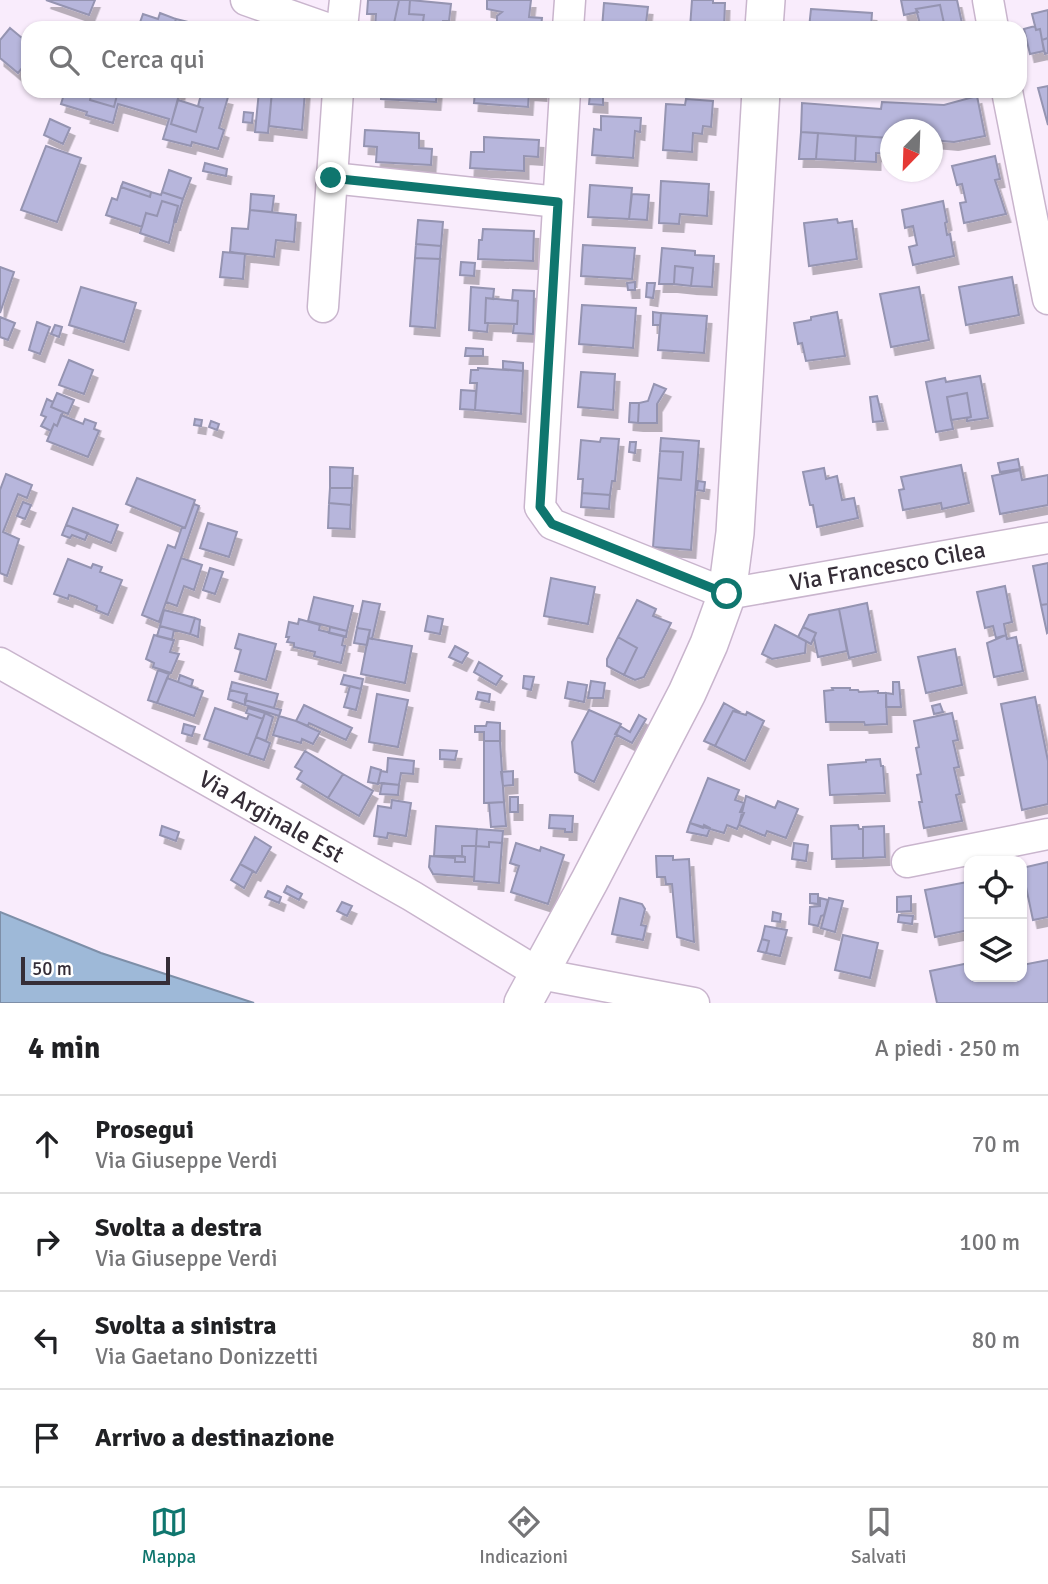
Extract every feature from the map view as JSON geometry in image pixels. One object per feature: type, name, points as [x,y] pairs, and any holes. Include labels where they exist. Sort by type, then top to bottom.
[{"type":"main road","points":[[764,21],[766,0]]},
{"type":"main road","points":[[531,988],[687,693],[727,594],[735,533],[761,98]]},
{"type":"street","points":[[246,0],[306,21]]},
{"type":"street","points":[[343,21],[345,0]]},
{"type":"street","points":[[568,21],[570,0]]},
{"type":"street","points":[[988,0],[992,21]]},
{"type":"street","points":[[323,307],[337,98]]},
{"type":"street","points":[[565,98],[540,507],[552,524],[727,594]]},
{"type":"street","points":[[1010,98],[1036,166],[1048,299]]},
{"type":"street","points":[[331,178],[558,202]]},
{"type":"street","name":"Via Francesco Cilea","points":[[727,594],[1048,538]]},
{"type":"street","name":"Via Arginale Est","points":[[0,663],[412,896],[531,988]]},
{"type":"street","points":[[907,862],[1048,834]]},
{"type":"street","points":[[531,988],[694,1003]]},
{"type":"water","points":[[0,912],[101,953],[254,1003],[0,1003]]},
{"type":"building","points":[[46,0],[95,0],[89,15]]},
{"type":"building","points":[[368,0],[399,0],[394,21],[376,21],[376,14],[367,14]]},
{"type":"building","points":[[399,0],[410,0],[409,14],[424,15],[423,21],[394,21]]},
{"type":"building","points":[[410,0],[451,4],[449,21],[423,21],[424,15],[409,14]]},
{"type":"building","points":[[487,0],[531,0],[529,17],[542,18],[542,21],[497,21],[497,16],[502,12],[487,9]]},
{"type":"building","points":[[692,0],[725,3],[724,21],[690,21]]},
{"type":"building","points":[[901,0],[957,0],[962,21],[943,21],[940,5],[916,9],[918,12],[904,15]]},
{"type":"building","points":[[604,3],[648,7],[646,21],[603,21]]},
{"type":"building","points":[[940,5],[943,21],[919,21],[916,9]]},
{"type":"building","points":[[811,9],[872,13],[871,21],[810,21]]},
{"type":"building","points":[[1048,10],[1048,38],[1042,40],[1032,14]]},
{"type":"building","points":[[160,13],[176,19],[140,21],[143,14],[158,19]]},
{"type":"building","points":[[1035,26],[1036,30],[1040,29],[1044,51],[1030,54],[1027,28]]},
{"type":"building","points":[[10,28],[21,37],[21,69],[18,73],[0,58],[0,40]]},
{"type":"building","points":[[1048,38],[1048,53],[1045,54],[1042,40]]},
{"type":"building","points":[[1048,86],[1048,125],[1038,88]]},
{"type":"building","points":[[63,98],[90,98],[114,107],[116,98],[178,98],[171,124],[196,132],[203,108],[198,106],[200,98],[228,98],[219,128],[224,130],[218,149],[192,142],[191,146],[163,139],[169,119],[125,106],[118,104],[113,123],[61,104]]},
{"type":"building","points":[[90,98],[116,98],[114,107]]},
{"type":"building","points":[[258,98],[271,98],[268,133],[255,132]]},
{"type":"building","points":[[271,98],[304,98],[302,130],[269,126]]},
{"type":"building","points":[[381,98],[436,98],[436,102]]},
{"type":"building","points":[[474,98],[529,98],[528,107],[474,103]]},
{"type":"building","points":[[590,98],[603,98],[603,105],[589,104]]},
{"type":"building","points":[[977,98],[985,136],[954,142],[943,141],[943,119],[880,119],[880,137],[801,132],[802,103],[881,109],[882,102],[944,105]]},
{"type":"building","points":[[686,99],[713,101],[711,127],[703,126],[702,134],[693,133],[692,152],[663,150],[666,104],[685,105]]},
{"type":"building","points":[[178,100],[203,108],[196,132],[171,124]]},
{"type":"building","points":[[244,112],[253,113],[252,123],[243,122]]},
{"type":"building","points":[[601,116],[641,118],[640,132],[635,131],[633,158],[592,155],[594,129],[601,130]]},
{"type":"building","points":[[50,119],[70,128],[63,144],[44,135]]},
{"type":"building","points":[[365,130],[419,133],[419,148],[432,149],[431,165],[376,162],[377,147],[364,146]]},
{"type":"building","points":[[801,132],[818,133],[816,159],[799,159]]},
{"type":"building","points":[[818,133],[856,136],[855,161],[816,159]]},
{"type":"building","points":[[856,136],[880,137],[880,153],[876,153],[876,162],[855,161]]},
{"type":"building","points":[[484,137],[539,140],[538,157],[524,156],[524,171],[470,168],[471,152],[484,152]]},
{"type":"building","points":[[46,146],[81,158],[57,222],[21,210]]},
{"type":"building","points":[[995,156],[1000,179],[995,180],[1006,214],[964,223],[960,203],[966,202],[962,184],[957,185],[952,166]]},
{"type":"building","points":[[205,163],[227,169],[226,176],[203,171]]},
{"type":"building","points":[[169,170],[191,178],[183,199],[162,192]]},
{"type":"building","points":[[661,181],[709,184],[707,216],[680,214],[679,224],[659,223]]},
{"type":"building","points":[[123,182],[151,192],[150,197],[121,187]]},
{"type":"building","points":[[590,185],[632,188],[629,219],[588,217]]},
{"type":"building","points":[[121,187],[150,197],[151,192],[161,195],[162,192],[183,199],[176,222],[174,221],[178,206],[162,201],[157,216],[146,213],[142,227],[106,215],[112,198],[117,200]]},
{"type":"building","points":[[251,194],[274,196],[272,212],[250,210]]},
{"type":"building","points":[[632,194],[649,195],[647,220],[629,219]]},
{"type":"building","points":[[162,201],[178,206],[169,243],[140,233],[146,213],[157,216]]},
{"type":"building","points":[[943,201],[947,235],[950,234],[954,256],[913,265],[909,247],[917,245],[913,226],[905,228],[902,210]]},
{"type":"building","points":[[250,210],[296,215],[294,242],[276,240],[274,257],[230,252],[232,228],[248,229]]},
{"type":"building","points":[[837,219],[838,223],[852,221],[857,259],[809,266],[804,223]]},
{"type":"building","points":[[418,220],[443,222],[441,246],[416,244]]},
{"type":"building","points":[[483,229],[534,231],[533,261],[478,259],[479,240],[482,240]]},
{"type":"building","points":[[416,244],[441,246],[440,259],[415,258]]},
{"type":"building","points":[[583,245],[635,248],[632,279],[581,276]]},
{"type":"building","points":[[662,248],[714,256],[712,287],[691,286],[693,268],[675,266],[674,284],[659,284]]},
{"type":"building","points":[[223,252],[245,254],[243,279],[220,277]]},
{"type":"building","points":[[415,258],[440,259],[435,328],[410,326]]},
{"type":"building","points":[[461,262],[475,263],[474,276],[460,275]]},
{"type":"building","points":[[675,266],[693,268],[691,286],[674,284]]},
{"type":"building","points":[[0,267],[14,272],[0,313]]},
{"type":"building","points":[[1012,277],[1019,315],[966,325],[959,287]]},
{"type":"building","points":[[635,282],[635,290],[628,290],[627,283]]},
{"type":"building","points":[[647,283],[655,283],[653,298],[646,297]]},
{"type":"building","points":[[81,287],[136,303],[124,342],[69,325]]},
{"type":"building","points":[[471,287],[494,289],[493,299],[486,298],[487,332],[469,330]]},
{"type":"building","points":[[919,287],[929,340],[891,347],[880,294]]},
{"type":"building","points":[[513,290],[534,291],[533,334],[513,333],[514,324],[517,324],[518,301],[512,301]]},
{"type":"building","points":[[486,298],[518,301],[517,324],[485,323]]},
{"type":"building","points":[[582,305],[636,308],[633,348],[579,344]]},
{"type":"building","points":[[653,312],[661,313],[660,325],[653,325]]},
{"type":"building","points":[[837,312],[845,356],[806,361],[802,343],[798,344],[794,323]]},
{"type":"building","points":[[661,313],[707,316],[704,353],[658,350]]},
{"type":"building","points":[[0,317],[15,323],[8,340],[0,337]]},
{"type":"building","points":[[37,322],[50,327],[40,354],[29,350]]},
{"type":"building","points":[[55,325],[62,327],[59,337],[51,334]]},
{"type":"building","points":[[466,348],[483,349],[483,356],[465,356]]},
{"type":"building","points":[[69,360],[93,370],[84,394],[59,385]]},
{"type":"building","points":[[503,361],[523,363],[523,371],[503,369]]},
{"type":"building","points":[[478,368],[523,371],[521,414],[475,410],[477,383],[470,383],[471,370]]},
{"type":"building","points":[[581,372],[615,374],[613,410],[578,407]]},
{"type":"building","points":[[980,376],[988,418],[967,421],[967,418],[971,417],[967,393],[947,397],[953,429],[936,432],[926,382],[945,378],[946,382]]},
{"type":"building","points":[[654,384],[666,389],[657,404],[657,423],[638,423],[639,403],[648,401]]},
{"type":"building","points":[[461,390],[476,391],[475,410],[460,409]]},
{"type":"building","points":[[57,393],[74,400],[68,414],[51,407]]},
{"type":"building","points":[[967,393],[971,417],[951,420],[947,397]]},
{"type":"building","points":[[877,396],[883,421],[873,422],[870,397]]},
{"type":"building","points":[[47,399],[53,402],[51,407],[63,412],[57,426],[54,424],[51,431],[41,426],[46,417],[41,415]]},
{"type":"building","points":[[630,403],[639,403],[638,423],[629,422]]},
{"type":"building","points":[[61,415],[83,424],[85,419],[96,423],[94,429],[99,431],[88,457],[47,441]]},
{"type":"building","points":[[195,419],[202,420],[201,426],[194,425]]},
{"type":"building","points":[[211,421],[219,424],[217,430],[209,427]]},
{"type":"building","points":[[601,438],[619,439],[615,481],[612,481],[610,495],[582,493],[583,479],[578,479],[581,440],[600,442]]},
{"type":"building","points":[[661,438],[699,441],[691,550],[653,547],[658,478],[681,480],[683,452],[660,451]]},
{"type":"building","points":[[630,442],[636,442],[635,453],[629,452]]},
{"type":"building","points":[[660,451],[683,452],[681,480],[658,478]]},
{"type":"building","points":[[1018,459],[1020,469],[1000,472],[998,463]]},
{"type":"building","points":[[961,465],[969,503],[942,509],[941,503],[903,510],[899,490],[904,489],[901,477]]},
{"type":"building","points":[[330,467],[353,468],[352,488],[330,488]]},
{"type":"building","points":[[824,468],[826,479],[837,476],[842,500],[854,498],[858,518],[817,527],[803,472]]},
{"type":"building","points":[[1020,470],[1022,480],[1048,475],[1048,505],[1000,514],[992,476]]},
{"type":"building","points":[[6,474],[32,485],[27,498],[18,494],[3,532],[19,539],[7,576],[0,573],[0,490]]},
{"type":"building","points":[[137,478],[195,500],[185,528],[126,504]]},
{"type":"building","points":[[698,481],[705,482],[704,491],[697,490]]},
{"type":"building","points":[[330,488],[352,488],[351,505],[329,503]]},
{"type":"building","points":[[582,493],[610,495],[609,509],[581,507]]},
{"type":"building","points":[[23,502],[31,505],[25,519],[17,516]]},
{"type":"building","points":[[329,503],[351,505],[350,529],[328,528]]},
{"type":"building","points":[[194,504],[199,506],[159,622],[142,615],[168,545],[175,548]]},
{"type":"building","points":[[73,508],[118,525],[111,543],[66,525]]},
{"type":"building","points":[[208,523],[237,532],[229,557],[200,548]]},
{"type":"building","points":[[66,525],[88,533],[85,540],[72,535],[70,538],[62,535]]},
{"type":"building","points":[[181,558],[202,565],[194,590],[184,586],[177,606],[166,602]]},
{"type":"building","points":[[68,559],[91,568],[93,564],[102,567],[100,572],[122,580],[108,615],[96,610],[97,606],[75,597],[69,595],[68,599],[54,594]]},
{"type":"building","points":[[1048,563],[1048,604],[1041,605],[1033,566]]},
{"type":"building","points":[[210,568],[223,572],[215,594],[203,590]]},
{"type":"building","points":[[551,578],[595,587],[588,624],[544,616]]},
{"type":"building","points":[[1005,586],[1012,622],[1004,624],[1006,635],[996,638],[993,626],[985,628],[977,592]]},
{"type":"building","points":[[314,597],[353,606],[347,631],[308,621]]},
{"type":"building","points":[[637,600],[656,609],[653,616],[671,623],[644,677],[635,680],[624,675],[637,648],[618,637]]},
{"type":"building","points":[[363,601],[380,604],[372,639],[368,638],[370,630],[357,628]]},
{"type":"building","points":[[867,603],[876,652],[849,658],[839,609]]},
{"type":"building","points":[[1048,604],[1048,632],[1047,633],[1041,605]]},
{"type":"building","points":[[839,609],[847,651],[818,657],[814,638],[816,633],[803,627],[809,615]]},
{"type":"building","points":[[164,610],[195,618],[190,634],[160,626]]},
{"type":"building","points":[[428,616],[443,619],[440,634],[425,631]]},
{"type":"building","points":[[195,618],[200,620],[198,637],[190,634]]},
{"type":"building","points":[[299,619],[320,625],[319,630],[344,636],[341,663],[314,656],[315,652],[294,647],[294,643],[287,642],[289,622],[298,624]]},
{"type":"building","points":[[775,625],[806,641],[805,653],[772,659],[762,654]]},
{"type":"building","points":[[160,626],[174,630],[172,640],[157,636]]},
{"type":"building","points":[[330,627],[347,631],[346,637],[329,633]]},
{"type":"building","points":[[803,627],[816,633],[811,644],[798,637]]},
{"type":"building","points":[[357,628],[370,630],[367,645],[354,643]]},
{"type":"building","points":[[239,634],[276,644],[266,680],[235,671],[241,650],[235,648]]},
{"type":"building","points":[[154,635],[174,640],[170,652],[179,654],[171,673],[153,667],[154,663],[146,659]]},
{"type":"building","points":[[1006,635],[1007,639],[1016,637],[1023,671],[994,677],[987,643]]},
{"type":"building","points":[[618,637],[637,648],[624,675],[607,666],[607,659]]},
{"type":"building","points":[[368,638],[412,646],[405,683],[361,674]]},
{"type":"building","points":[[455,646],[468,653],[462,663],[449,657]]},
{"type":"building","points":[[955,649],[962,685],[926,693],[918,657]]},
{"type":"building","points":[[479,662],[502,676],[496,685],[474,672]]},
{"type":"building","points":[[158,670],[169,674],[157,703],[148,700]]},
{"type":"building","points":[[180,675],[193,680],[191,687],[178,682]]},
{"type":"building","points":[[344,675],[363,679],[361,689],[341,684]]},
{"type":"building","points":[[524,676],[534,677],[531,690],[523,688]]},
{"type":"building","points":[[167,678],[203,691],[194,716],[157,703]]},
{"type":"building","points":[[591,681],[605,683],[603,698],[588,698]]},
{"type":"building","points":[[232,682],[278,694],[274,708],[245,700],[247,694],[230,690]]},
{"type":"building","points":[[568,682],[587,685],[584,702],[565,698]]},
{"type":"building","points":[[893,682],[899,682],[901,707],[886,707],[886,693],[893,694]]},
{"type":"building","points":[[350,686],[361,689],[356,710],[344,707]]},
{"type":"building","points":[[832,688],[886,693],[887,724],[826,722],[824,691],[833,690]]},
{"type":"building","points":[[230,690],[247,694],[245,705],[228,699]]},
{"type":"building","points":[[478,692],[490,694],[489,702],[476,699]]},
{"type":"building","points":[[377,694],[408,700],[398,747],[369,742]]},
{"type":"building","points":[[1035,697],[1048,761],[1048,804],[1022,810],[1001,704]]},
{"type":"building","points":[[245,700],[281,710],[279,716],[245,705]]},
{"type":"building","points":[[724,703],[738,711],[733,711],[715,746],[704,741]]},
{"type":"building","points":[[940,704],[943,712],[934,714],[932,706]]},
{"type":"building","points":[[304,705],[352,728],[346,740],[309,723],[308,726],[296,721]]},
{"type":"building","points":[[215,708],[247,719],[249,714],[263,719],[249,755],[204,739]]},
{"type":"building","points":[[248,708],[265,713],[263,719],[246,713]]},
{"type":"building","points":[[589,710],[621,724],[594,782],[575,772],[572,742]]},
{"type":"building","points":[[733,711],[746,715],[747,712],[764,721],[745,761],[715,746]]},
{"type":"building","points":[[265,713],[273,717],[266,741],[256,737]]},
{"type":"building","points":[[952,713],[958,740],[953,741],[959,767],[954,768],[960,794],[956,795],[962,821],[924,828],[917,775],[921,774],[916,748],[919,747],[914,721]]},
{"type":"building","points":[[639,715],[646,719],[632,743],[615,734],[620,726],[630,732]]},
{"type":"building","points":[[279,716],[320,732],[313,744],[302,739],[301,743],[273,735]]},
{"type":"building","points":[[487,722],[500,723],[500,741],[484,741],[484,732],[475,732],[475,726],[486,726]]},
{"type":"building","points":[[184,724],[195,727],[192,736],[182,733]]},
{"type":"building","points":[[256,737],[270,743],[264,760],[249,755]]},
{"type":"building","points":[[484,741],[500,741],[504,802],[484,803]]},
{"type":"building","points":[[440,750],[457,751],[455,760],[440,759]]},
{"type":"building","points":[[305,751],[343,774],[328,798],[297,779],[302,771],[295,767]]},
{"type":"building","points":[[388,758],[414,761],[413,774],[401,773],[399,785],[378,783],[381,771],[387,772]]},
{"type":"building","points":[[880,759],[885,793],[830,795],[828,765]]},
{"type":"building","points":[[371,767],[381,770],[378,784],[368,782]]},
{"type":"building","points":[[513,771],[513,785],[503,786],[501,772]]},
{"type":"building","points":[[343,774],[373,791],[359,816],[328,798]]},
{"type":"building","points":[[708,778],[739,790],[735,800],[744,803],[740,812],[744,813],[737,829],[727,825],[724,833],[690,823]]},
{"type":"building","points":[[382,783],[399,785],[398,795],[380,794]]},
{"type":"building","points":[[746,796],[775,808],[778,801],[798,809],[786,838],[767,831],[765,836],[739,825]]},
{"type":"building","points":[[510,797],[518,797],[518,812],[510,812]]},
{"type":"building","points":[[392,800],[411,803],[406,836],[388,833],[387,838],[374,836],[378,806],[391,808]]},
{"type":"building","points":[[504,802],[506,826],[491,827],[489,803]]},
{"type":"building","points":[[550,815],[573,816],[572,832],[549,828]]},
{"type":"building","points":[[690,823],[710,828],[707,836],[687,832]]},
{"type":"building","points":[[858,825],[859,829],[863,829],[863,858],[832,859],[831,826]]},
{"type":"building","points":[[162,826],[179,832],[176,841],[160,835]]},
{"type":"building","points":[[436,826],[477,829],[476,846],[462,846],[462,856],[434,856]]},
{"type":"building","points":[[884,826],[885,857],[863,858],[863,827]]},
{"type":"building","points":[[477,829],[503,831],[502,843],[489,842],[489,847],[476,846]]},
{"type":"building","points":[[255,837],[271,847],[256,873],[240,864]]},
{"type":"building","points":[[489,842],[502,843],[499,883],[474,881],[476,846],[489,847]]},
{"type":"building","points":[[516,843],[540,851],[541,847],[564,855],[548,904],[511,892],[519,866],[510,863]]},
{"type":"building","points":[[794,843],[808,845],[806,861],[792,859]]},
{"type":"building","points":[[462,846],[476,846],[474,877],[433,874],[429,867],[430,856],[455,858],[455,862],[465,862]]},
{"type":"building","points":[[455,856],[465,857],[465,862],[455,862]]},
{"type":"building","points":[[656,856],[673,856],[673,860],[689,859],[694,942],[677,937],[672,884],[666,884],[665,877],[657,877]]},
{"type":"building","points":[[1048,862],[1048,917],[1033,920],[1027,892],[1027,867]]},
{"type":"building","points":[[240,864],[253,871],[244,888],[231,880]]},
{"type":"building","points":[[964,883],[964,931],[935,937],[925,890]]},
{"type":"building","points":[[287,886],[302,894],[299,900],[284,892]]},
{"type":"building","points":[[268,891],[281,897],[279,903],[265,897]]},
{"type":"building","points":[[810,894],[818,894],[818,904],[810,903]]},
{"type":"building","points":[[911,896],[911,911],[897,912],[897,897]]},
{"type":"building","points":[[620,898],[642,904],[645,909],[641,925],[646,926],[643,940],[612,934]]},
{"type":"building","points":[[820,898],[828,900],[824,915],[821,916],[818,926],[809,924],[810,907],[820,906]]},
{"type":"building","points":[[829,898],[843,901],[835,932],[821,928]]},
{"type":"building","points":[[342,902],[352,906],[347,916],[337,911]]},
{"type":"building","points":[[773,912],[781,914],[780,922],[772,921]]},
{"type":"building","points":[[899,915],[913,916],[912,924],[898,922]]},
{"type":"building","points":[[765,926],[787,930],[780,956],[766,953],[769,941],[762,939]]},
{"type":"building","points":[[843,935],[878,943],[870,978],[835,970]]},
{"type":"building","points":[[762,939],[769,941],[766,953],[758,951]]},
{"type":"building","points":[[1048,960],[1048,1003],[937,1003],[930,971],[964,964],[964,982],[1027,982],[1027,964]]},
{"type":"route","points":[[331,178],[558,202],[540,507],[552,524],[570,533],[727,594]]}]
